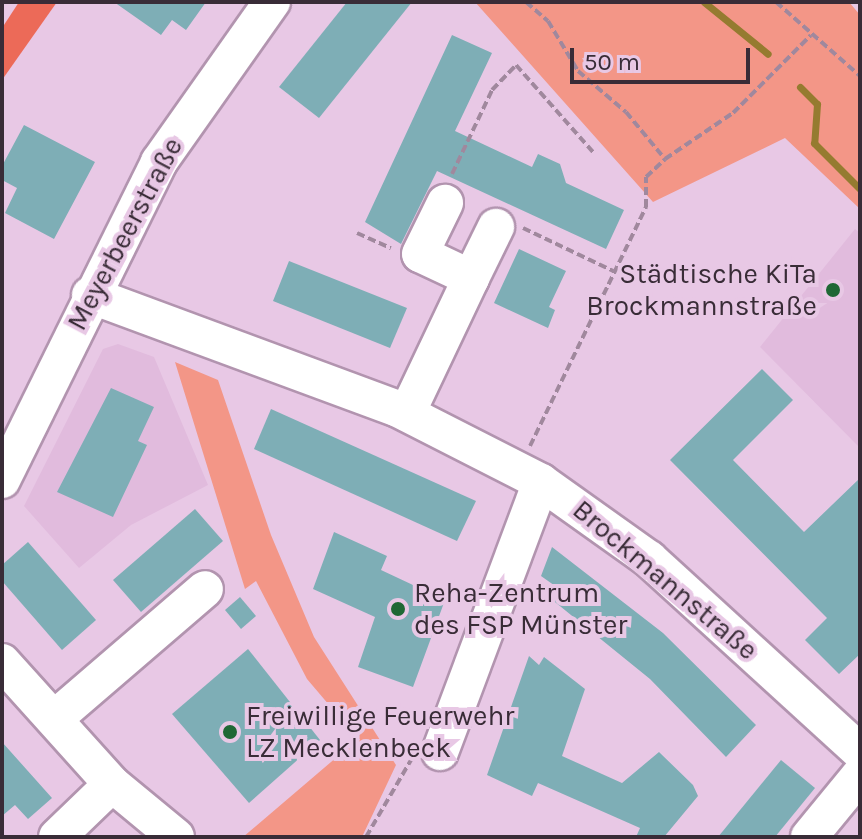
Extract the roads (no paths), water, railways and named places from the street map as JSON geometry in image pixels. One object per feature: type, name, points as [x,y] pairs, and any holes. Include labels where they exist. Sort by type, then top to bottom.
[{"type":"street","name":"Meyerbeerstraße","points":[[2,480],[90,295],[159,162],[272,2]]},
{"type":"street","points":[[445,203],[420,254],[471,278]]},
{"type":"street","points":[[407,413],[496,227]]},
{"type":"street","name":"Brockmannstraße","points":[[90,295],[407,413],[529,475],[649,559],[860,752]]},
{"type":"street","points":[[440,752],[529,475]]},
{"type":"street","points":[[54,719],[205,589]]},
{"type":"street","points":[[2,662],[112,784],[176,837]]},
{"type":"street","points":[[809,837],[860,775]]},
{"type":"street","points":[[57,837],[112,784]]},
{"type":"waterway","points":[[704,2],[768,54]]},
{"type":"waterway","points":[[800,87],[817,104],[814,143],[860,189]]},
{"type":"place","name":"Städtische KiTa Brockmannstraße","points":[[833,290]]},
{"type":"place","name":"Reha-Zentrum des FSP Münster","points":[[398,609]]},
{"type":"place","name":"Freiwillige Feuerwehr LZ Mecklenbeck","points":[[230,732]]}]
